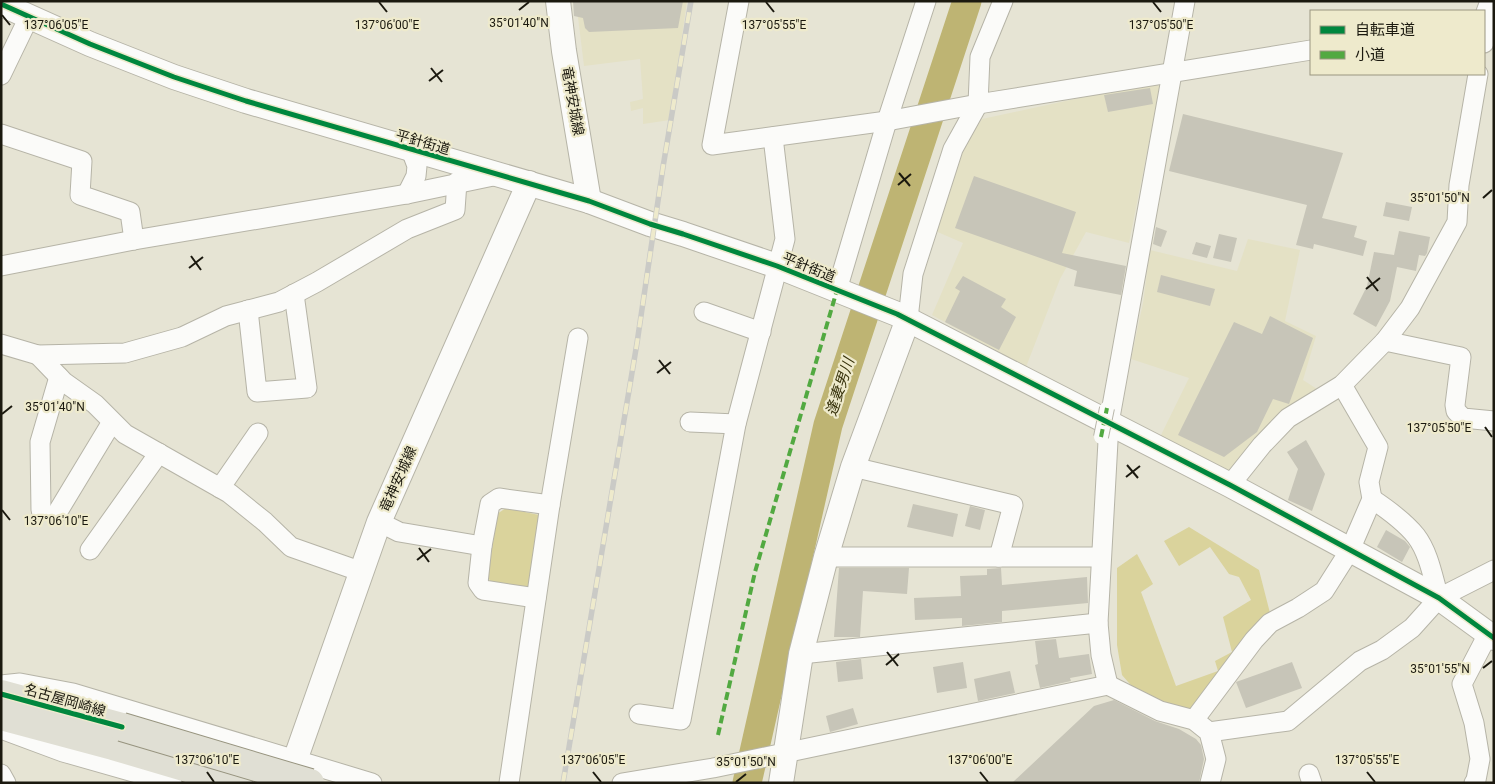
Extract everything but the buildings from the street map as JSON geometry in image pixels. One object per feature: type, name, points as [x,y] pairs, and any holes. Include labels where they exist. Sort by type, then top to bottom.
[{"type":"main road","name":"名古屋岡崎線","points":[[1,694],[238,783]]},
{"type":"main road","name":"名古屋岡崎線","points":[[1,716],[118,737],[310,783]]},
{"type":"street","name":"竜神安城線","points":[[558,1],[589,201]]},
{"type":"street","points":[[739,1],[712,145],[891,120],[1310,50]]},
{"type":"street","points":[[839,291],[926,1]]},
{"type":"street","points":[[781,783],[801,654],[826,557],[853,467],[903,316],[913,274],[953,149],[975,105],[980,57],[1003,1]]},
{"type":"street","points":[[1108,685],[1101,656],[1098,623],[1105,423],[1185,1]]},
{"type":"street","name":"平針街道","points":[[1,4],[32,13],[174,77],[246,101],[589,201],[650,224],[777,266],[903,316],[1105,423],[1230,485],[1439,598],[1491,636]]},
{"type":"street","points":[[1,75],[32,13]]},
{"type":"street","points":[[1485,28],[1486,14]]},
{"type":"street","points":[[1230,485],[1262,445],[1288,418],[1342,385],[1385,341],[1410,308],[1457,222],[1458,185],[1478,75]]},
{"type":"street","points":[[1,134],[82,161],[80,195],[130,212],[134,240]]},
{"type":"street","points":[[639,714],[681,720],[736,424],[785,239],[773,137]]},
{"type":"street","points":[[407,194],[416,176],[418,166],[411,150]]},
{"type":"street","points":[[1,266],[134,240],[407,194],[457,182],[499,175]]},
{"type":"street","points":[[1,344],[38,355],[125,353],[182,337],[226,316],[278,302],[317,282],[406,229],[455,210],[457,182]]},
{"type":"street","name":"竜神安城線","points":[[287,783],[379,522],[529,184]]},
{"type":"street","points":[[248,310],[257,392],[306,388],[294,294]]},
{"type":"street","points":[[704,312],[761,332]]},
{"type":"street","points":[[509,783],[550,505],[578,338]]},
{"type":"street","points":[[1385,341],[1461,357],[1455,405],[1456,411],[1462,418],[1494,421]]},
{"type":"street","points":[[38,355],[59,377],[94,404],[125,434],[229,493],[265,522],[291,547],[362,572]]},
{"type":"street","points":[[59,377],[40,442],[49,512],[112,422]]},
{"type":"street","points":[[1194,720],[1254,640],[1270,623],[1324,591],[1350,550],[1372,499],[1369,482],[1378,447],[1342,385]]},
{"type":"street","points":[[690,422],[736,424]]},
{"type":"street","points":[[220,488],[258,433]]},
{"type":"street","points":[[90,550],[159,453]]},
{"type":"street","points":[[853,467],[1013,505],[999,556]]},
{"type":"street","points":[[536,598],[483,590],[478,583],[482,546],[490,504],[499,498],[550,505]]},
{"type":"street","points":[[1372,499],[1394,514],[1417,536],[1428,559],[1439,598]]},
{"type":"street","points":[[379,522],[399,532],[482,546]]},
{"type":"street","points":[[826,557],[1101,557]]},
{"type":"street","points":[[1209,732],[1288,721],[1360,661],[1382,650],[1412,628],[1439,598],[1494,570]]},
{"type":"street","points":[[801,654],[1098,623]]},
{"type":"street","points":[[1474,783],[1480,759],[1474,723],[1462,684],[1491,636]]},
{"type":"street","points":[[1,685],[20,683],[73,693],[372,783]]},
{"type":"street","points":[[622,783],[713,768],[1108,685],[1160,711],[1194,720],[1209,732],[1216,759],[1210,783]]},
{"type":"street","points":[[1,729],[63,752],[172,783]]},
{"type":"street","points":[[1,774],[6,783]]},
{"type":"shaded area","points":[[576,1],[687,1],[670,120],[643,124],[643,108],[631,111],[630,102],[643,99],[640,59],[584,66]]},
{"type":"shaded area","points":[[1153,82],[1160,87],[1129,243],[1086,232],[1060,279],[1026,367],[932,315],[963,243],[933,230],[963,148],[982,119]]},
{"type":"shaded area","points":[[1248,239],[1300,250],[1285,321],[1316,336],[1303,380],[1317,389],[1230,474],[1160,437],[1189,378],[1131,359],[1143,303],[1150,250],[1237,271]]},
{"type":"shaded area","points":[[506,508],[539,515],[542,518],[530,587],[525,590],[492,585],[488,577],[497,514]]},
{"type":"shaded area","points":[[1189,527],[1259,570],[1270,613],[1199,712],[1142,698],[1122,675],[1117,645],[1117,568],[1137,554],[1153,584],[1141,592],[1176,686],[1218,671],[1215,661],[1232,652],[1223,617],[1251,600],[1239,577],[1229,574],[1210,547],[1179,566],[1164,541]]},
{"type":"waterway","name":"逢妻男川","points":[[747,783],[828,425],[967,1]]},
{"type":"railway","points":[[563,783],[637,343],[663,167],[691,1]]},
{"type":"marked path","points":[[718,735],[755,572],[837,290]]},
{"type":"marked path","points":[[1101,437],[1107,408]]},
{"type":"cycle path","points":[[1,4],[90,44],[174,77],[246,101],[589,201],[650,224],[777,266],[897,314],[1230,485],[1439,598],[1494,638]]},
{"type":"cycle path","points":[[1,694],[122,727]]}]
